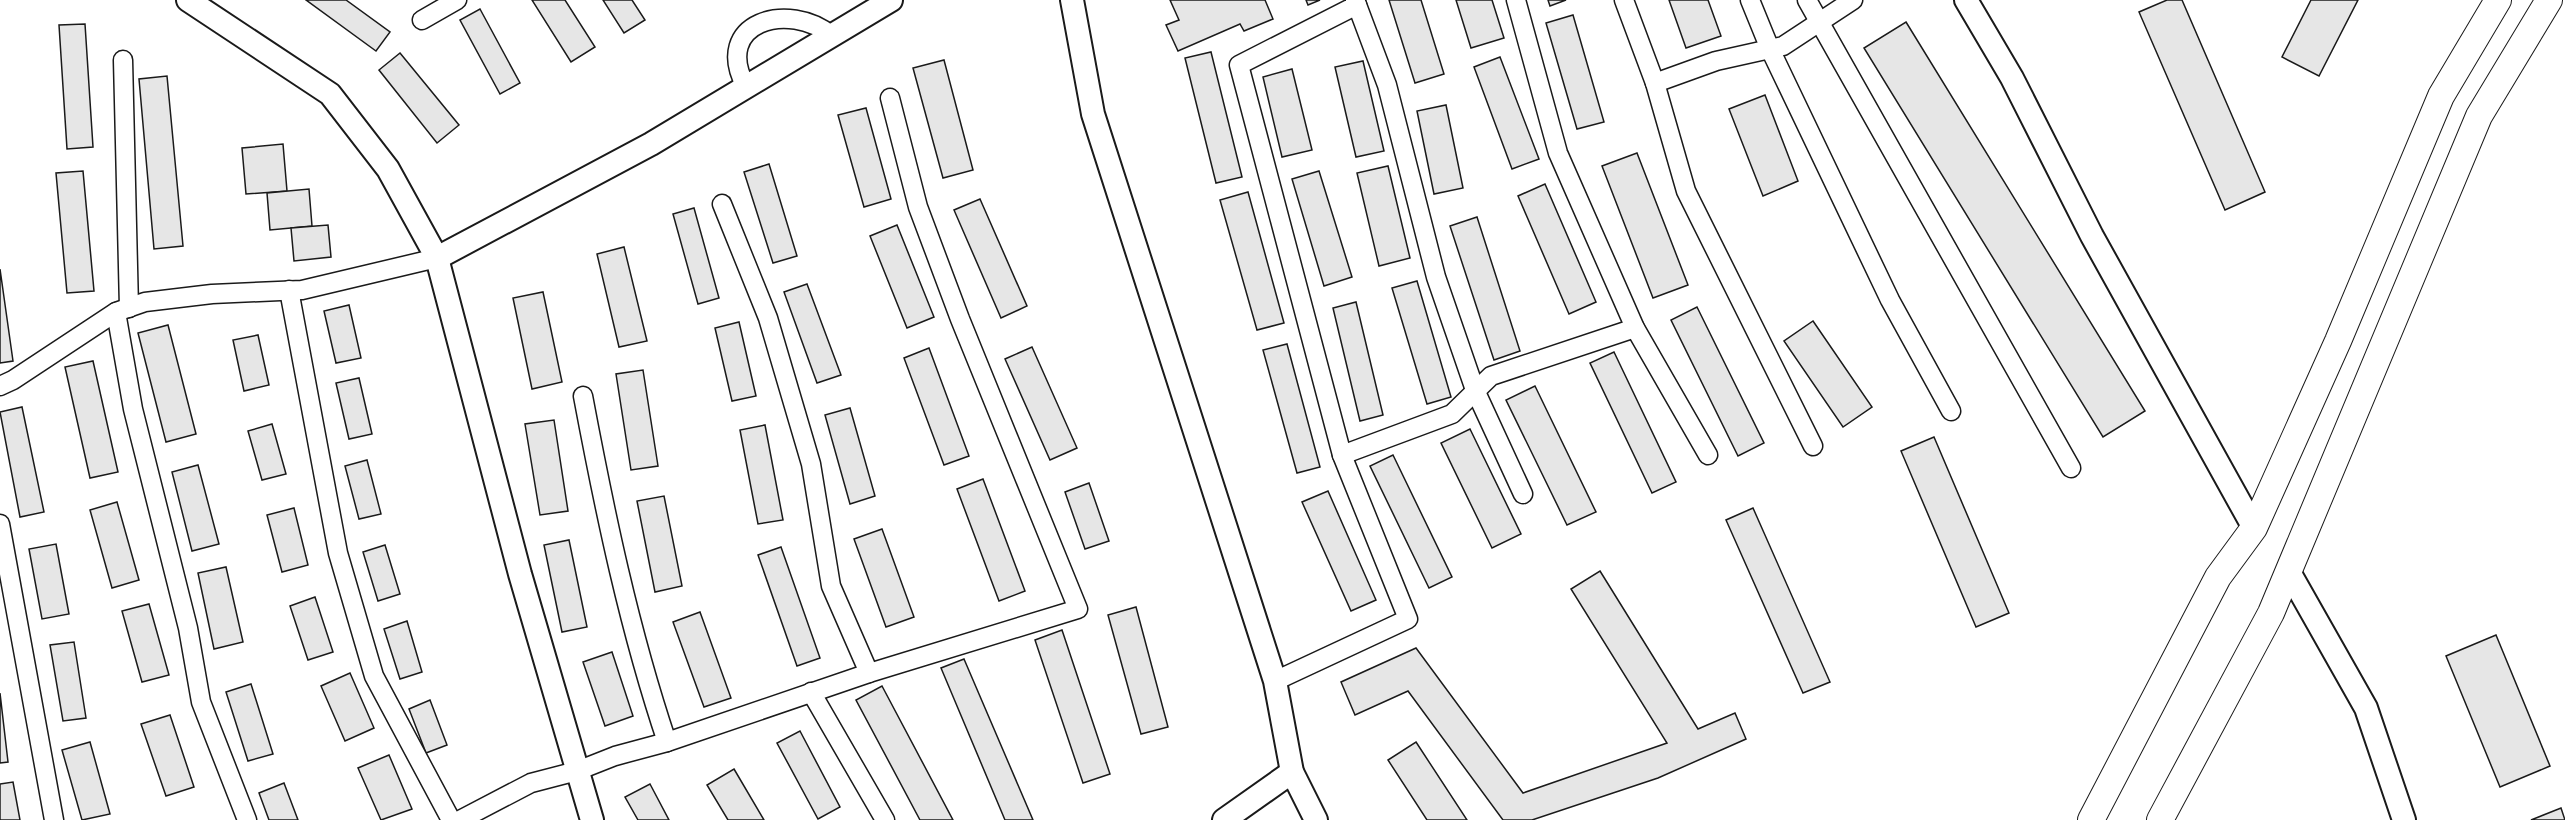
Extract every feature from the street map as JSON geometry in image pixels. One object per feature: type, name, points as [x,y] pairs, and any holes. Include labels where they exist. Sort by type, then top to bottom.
[{"type":"main road","points":[[2091,820],[2218,577],[2254,528],[2338,341],[2441,96],[2498,0]]},
{"type":"main road","points":[[2160,820],[2271,614],[2479,116],[2549,0]]},
{"type":"street","points":[[188,0],[330,94],[388,169],[437,258],[520,574],[592,820]]},
{"type":"street","points":[[422,20],[457,0]]},
{"type":"street","points":[[0,386],[122,310],[146,302],[212,294],[302,290],[437,258],[651,144],[891,0]]},
{"type":"street","points":[[1072,0],[1093,114],[1275,681],[1292,772],[1316,820]]},
{"type":"street","points":[[1516,0],[1558,153],[1635,328],[1708,455]]},
{"type":"street","points":[[1624,0],[1655,83],[1686,191],[1813,446]]},
{"type":"street","points":[[1750,0],[1770,49],[1890,300],[1951,411]]},
{"type":"street","points":[[1807,0],[2071,468]]},
{"type":"street","points":[[1655,83],[1716,61],[1784,46],[1853,0]]},
{"type":"street","points":[[1966,0],[2012,78],[2092,236],[2254,528]]},
{"type":"street","points":[[1275,681],[1408,620],[1342,455],[1239,64],[1356,3],[1387,85],[1436,277],[1475,390],[1523,494]]},
{"type":"street","points":[[747,87],[738,72],[736,56],[739,39],[758,10],[776,7],[801,9],[822,22],[832,36]]},
{"type":"street","points":[[123,60],[122,310],[133,409],[188,628],[201,702],[247,820]]},
{"type":"street","points":[[460,820],[531,783],[577,771],[615,756],[667,742],[869,673],[1078,609],[960,319],[918,207],[890,98]]},
{"type":"street","points":[[722,204],[768,318],[811,464],[831,586],[869,673]]},
{"type":"street","points":[[289,290],[338,553],[374,676],[451,820]]},
{"type":"street","points":[[1342,455],[1452,414],[1491,376],[1635,328]]},
{"type":"street","points":[[583,396],[604,508],[645,676],[667,742]]},
{"type":"street","points":[[0,524],[54,820]]},
{"type":"street","points":[[2289,572],[2367,708],[2404,820]]},
{"type":"street","points":[[811,692],[885,820]]},
{"type":"street","points":[[1224,820],[1292,772]]},
{"type":"building","points":[[306,0],[346,0],[390,32],[376,51]]},
{"type":"building","points":[[532,0],[565,0],[595,47],[571,62]]},
{"type":"building","points":[[603,0],[632,0],[645,20],[624,33]]},
{"type":"building","points":[[1170,0],[1265,0],[1273,19],[1244,31],[1240,24],[1178,51],[1166,25],[1179,20]]},
{"type":"building","points":[[1306,0],[1320,0],[1308,5]]},
{"type":"building","points":[[1389,0],[1421,0],[1444,74],[1415,83]]},
{"type":"building","points":[[1456,0],[1492,0],[1504,38],[1471,48]]},
{"type":"building","points":[[1548,0],[1566,0],[1550,6]]},
{"type":"building","points":[[1669,0],[1708,0],[1721,36],[1686,48]]},
{"type":"building","points":[[2167,0],[2182,0],[2265,192],[2225,210],[2139,12]]},
{"type":"building","points":[[2311,0],[2358,0],[2319,76],[2282,57]]},
{"type":"building","points":[[480,9],[520,83],[500,94],[460,20]]},
{"type":"building","points":[[1573,15],[1604,122],[1577,129],[1546,23]]},
{"type":"building","points":[[1906,22],[2145,411],[2103,437],[1864,48]]},
{"type":"building","points":[[85,24],[93,147],[67,149],[59,25]]},
{"type":"building","points":[[1211,52],[1242,177],[1216,183],[1185,58]]},
{"type":"building","points":[[400,53],[459,125],[437,143],[379,70]]},
{"type":"building","points":[[1500,57],[1539,159],[1512,169],[1474,67]]},
{"type":"building","points":[[944,60],[973,170],[943,178],[913,68]]},
{"type":"building","points":[[1363,61],[1384,151],[1356,157],[1335,67]]},
{"type":"building","points":[[1292,69],[1312,150],[1282,157],[1263,77]]},
{"type":"building","points":[[167,76],[183,246],[154,249],[139,79]]},
{"type":"building","points":[[1765,95],[1798,181],[1763,196],[1729,109]]},
{"type":"building","points":[[1446,105],[1463,188],[1434,194],[1417,111]]},
{"type":"building","points":[[866,108],[891,199],[864,207],[838,115]]},
{"type":"building","points":[[283,144],[287,191],[246,194],[242,148]]},
{"type":"building","points":[[1637,153],[1688,285],[1653,298],[1602,166]]},
{"type":"building","points":[[769,164],[797,256],[773,263],[744,172]]},
{"type":"building","points":[[1388,166],[1410,258],[1379,266],[1357,173]]},
{"type":"building","points":[[83,171],[94,291],[67,293],[56,173]]},
{"type":"building","points":[[1319,171],[1352,277],[1324,286],[1292,179]]},
{"type":"building","points":[[1545,184],[1596,302],[1569,314],[1518,196]]},
{"type":"building","points":[[309,189],[312,226],[270,230],[267,193]]},
{"type":"building","points":[[1248,192],[1284,323],[1257,330],[1220,200]]},
{"type":"building","points":[[980,199],[1027,306],[1001,318],[954,210]]},
{"type":"building","points":[[694,208],[719,298],[698,304],[673,214]]},
{"type":"building","points":[[1477,217],[1520,351],[1494,360],[1450,226]]},
{"type":"building","points":[[328,225],[331,257],[294,261],[291,228]]},
{"type":"building","points":[[897,225],[934,317],[907,328],[870,236]]},
{"type":"building","points":[[624,247],[647,341],[619,347],[597,254]]},
{"type":"building","points":[[0,269],[13,361],[0,363]]},
{"type":"building","points":[[1417,281],[1451,397],[1427,404],[1392,288]]},
{"type":"building","points":[[807,284],[841,375],[817,383],[784,292]]},
{"type":"building","points":[[543,292],[562,382],[532,389],[513,298]]},
{"type":"building","points":[[1356,302],[1383,415],[1360,421],[1333,308]]},
{"type":"building","points":[[349,305],[361,358],[336,363],[324,311]]},
{"type":"building","points":[[1697,307],[1764,443],[1738,456],[1671,320]]},
{"type":"building","points":[[1813,321],[1872,407],[1843,427],[1784,341]]},
{"type":"building","points":[[739,322],[756,396],[732,401],[715,328]]},
{"type":"building","points":[[168,325],[196,434],[166,442],[138,333]]},
{"type":"building","points":[[258,335],[269,385],[244,391],[233,340]]},
{"type":"building","points":[[1287,344],[1320,467],[1297,473],[1263,350]]},
{"type":"building","points":[[1032,347],[1077,448],[1050,460],[1005,359]]},
{"type":"building","points":[[929,348],[969,456],[944,465],[904,358]]},
{"type":"building","points":[[1614,352],[1676,482],[1652,493],[1590,363]]},
{"type":"building","points":[[93,361],[118,472],[90,478],[65,367]]},
{"type":"building","points":[[643,370],[658,466],[631,470],[616,374]]},
{"type":"building","points":[[359,378],[372,434],[349,439],[336,383]]},
{"type":"building","points":[[1535,386],[1596,512],[1567,525],[1506,400]]},
{"type":"building","points":[[22,407],[44,512],[20,517],[0,412]]},
{"type":"building","points":[[850,408],[875,496],[850,504],[825,415]]},
{"type":"building","points":[[554,420],[568,511],[540,515],[525,424]]},
{"type":"building","points":[[272,424],[286,474],[262,480],[248,431]]},
{"type":"building","points":[[765,425],[783,520],[758,524],[740,430]]},
{"type":"building","points":[[1470,429],[1521,534],[1492,548],[1441,443]]},
{"type":"building","points":[[1934,437],[2009,613],[1976,627],[1901,451]]},
{"type":"building","points":[[1393,455],[1452,577],[1429,588],[1370,466]]},
{"type":"building","points":[[367,460],[381,514],[359,519],[345,466]]},
{"type":"building","points":[[198,465],[219,544],[192,551],[172,472]]},
{"type":"building","points":[[983,479],[1025,591],[999,601],[957,489]]},
{"type":"building","points":[[1089,483],[1109,541],[1085,549],[1065,492]]},
{"type":"building","points":[[1328,491],[1376,600],[1351,611],[1302,502]]},
{"type":"building","points":[[664,496],[682,586],[655,592],[637,501]]},
{"type":"building","points":[[117,502],[139,580],[112,588],[90,510]]},
{"type":"building","points":[[294,508],[308,565],[282,572],[267,515]]},
{"type":"building","points":[[1753,508],[1830,682],[1803,693],[1726,520]]},
{"type":"building","points":[[882,529],[914,617],[886,627],[854,539]]},
{"type":"building","points":[[569,540],[587,627],[562,632],[544,545]]},
{"type":"building","points":[[56,544],[69,614],[42,619],[29,549]]},
{"type":"building","points":[[385,545],[400,594],[378,601],[363,552]]},
{"type":"building","points":[[781,547],[820,658],[797,666],[758,555]]},
{"type":"building","points":[[226,567],[243,642],[214,649],[198,573]]},
{"type":"building","points":[[1600,571],[1698,729],[1735,713],[1746,739],[1658,778],[1532,820],[1503,820],[1408,691],[1355,715],[1341,682],[1416,648],[1523,793],[1667,743],[1571,589]]},
{"type":"building","points":[[315,597],[333,652],[308,660],[290,606]]},
{"type":"building","points":[[149,604],[169,675],[142,682],[122,611]]},
{"type":"building","points":[[1136,607],[1168,727],[1141,734],[1108,615]]},
{"type":"building","points":[[700,612],[731,698],[704,707],[673,622]]},
{"type":"building","points":[[407,621],[422,672],[400,679],[384,629]]},
{"type":"building","points":[[1062,630],[1110,774],[1083,783],[1035,640]]},
{"type":"building","points":[[2496,635],[2550,766],[2500,787],[2446,656]]},
{"type":"building","points":[[74,642],[86,718],[63,721],[50,645]]},
{"type":"building","points":[[612,652],[633,716],[605,726],[583,662]]},
{"type":"building","points":[[964,659],[1033,820],[1005,820],[941,668]]},
{"type":"building","points":[[350,673],[374,728],[345,741],[321,686]]},
{"type":"building","points":[[251,684],[273,754],[248,761],[226,692]]},
{"type":"building","points":[[882,686],[953,820],[920,820],[856,700]]},
{"type":"building","points":[[0,693],[8,762],[0,763]]},
{"type":"building","points":[[430,700],[447,745],[426,753],[409,709]]},
{"type":"building","points":[[170,715],[194,787],[166,796],[141,724]]},
{"type":"building","points":[[800,731],[840,807],[818,819],[777,743]]},
{"type":"building","points":[[90,742],[110,814],[82,820],[62,750]]},
{"type":"building","points":[[1416,742],[1467,820],[1427,820],[1388,760]]},
{"type":"building","points":[[389,755],[412,809],[381,820],[358,768]]},
{"type":"building","points":[[734,769],[764,820],[728,820],[707,785]]},
{"type":"building","points":[[13,782],[20,820],[0,820],[0,784]]},
{"type":"building","points":[[284,783],[298,820],[269,820],[259,793]]},
{"type":"building","points":[[650,784],[669,820],[638,820],[625,797]]},
{"type":"building","points":[[2561,808],[2565,820],[2531,820]]}]
